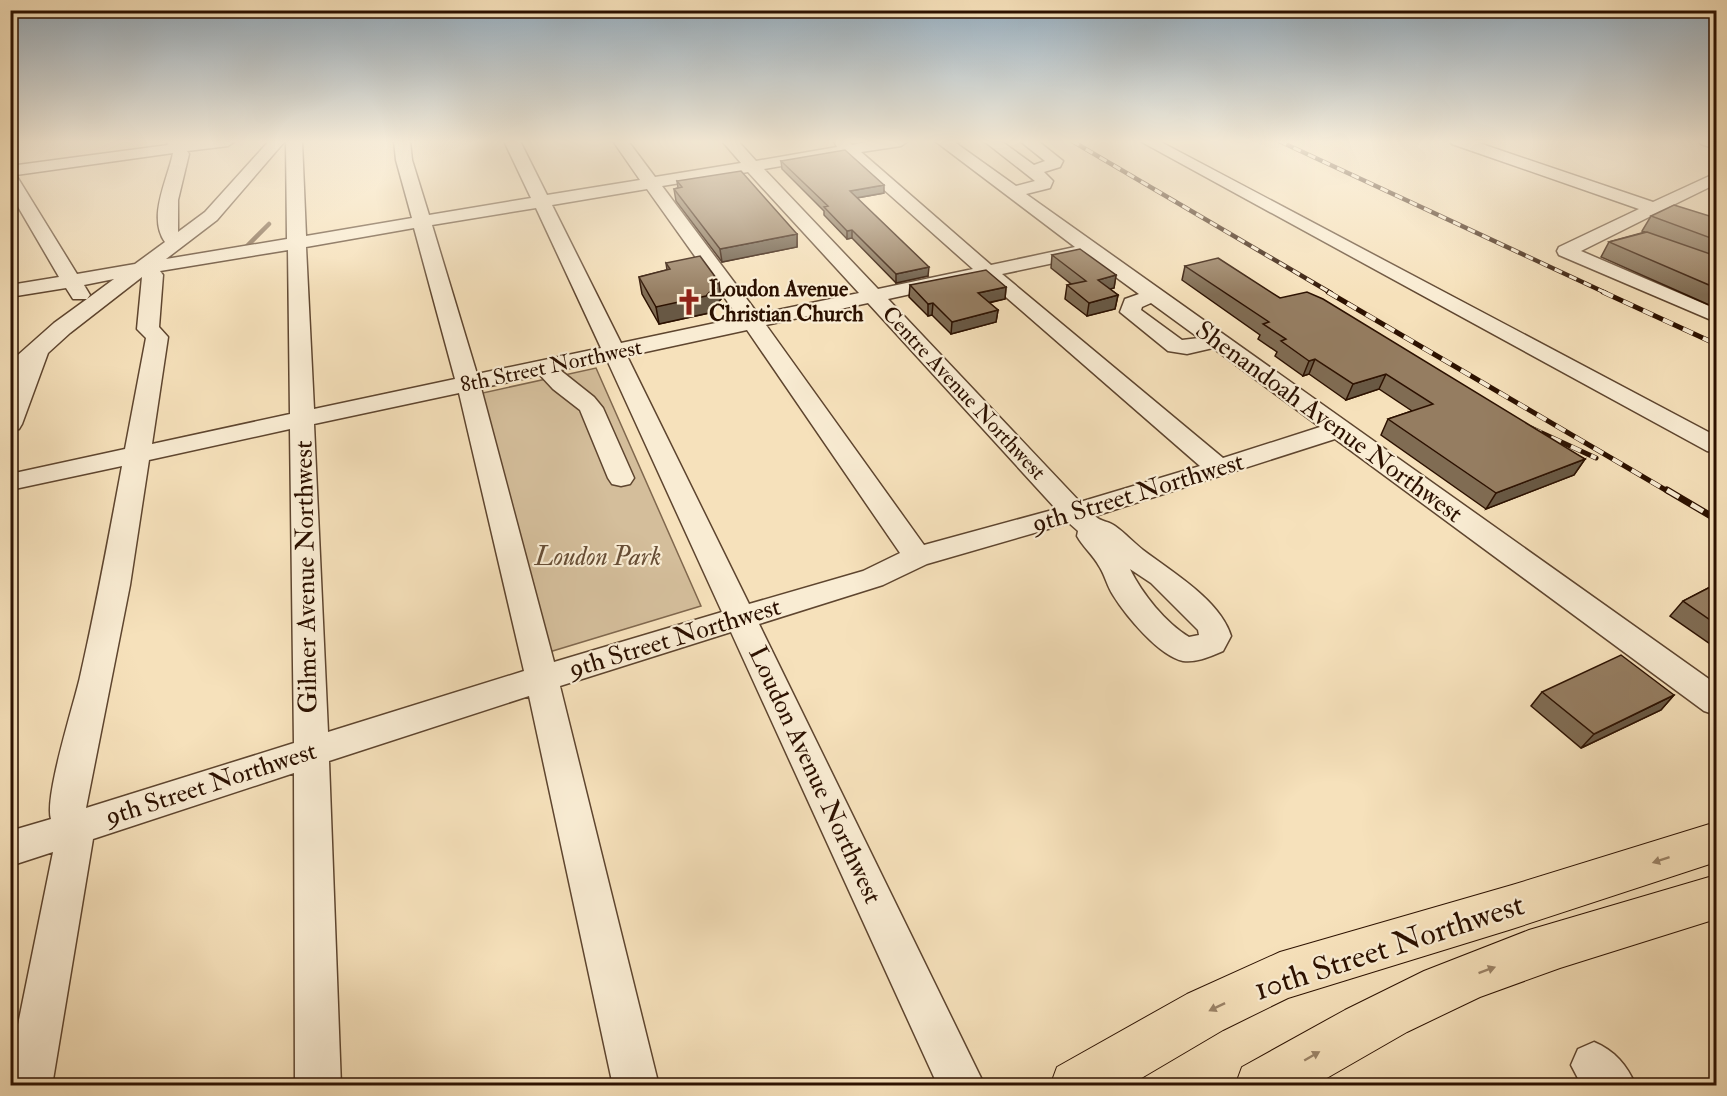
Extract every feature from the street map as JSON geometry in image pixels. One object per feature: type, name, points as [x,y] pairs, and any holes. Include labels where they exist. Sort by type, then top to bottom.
[{"type":"main road","name":"10th Street Northwest","points":[[1076,1086],[1205,1012],[1280,976],[1512,907],[1716,842]]},
{"type":"main road","name":"10th Street Northwest","points":[[1271,1083],[1395,1009],[1469,976],[1716,897]]},
{"type":"street","points":[[19,192],[73,280],[87,310]]},
{"type":"street","points":[[172,192],[167,224],[170,236],[175,242]]},
{"type":"street","points":[[10,375],[87,310],[224,205],[235,192]]},
{"type":"street","name":"Gilmer Avenue Northwest","points":[[296,192],[314,851],[318,1086]]},
{"type":"street","points":[[413,192],[437,269],[524,602],[636,1086]]},
{"type":"street","name":"Loudon Avenue Northwest","points":[[537,192],[962,1086]]},
{"type":"street","points":[[10,291],[595,192]]},
{"type":"street","points":[[657,192],[790,373],[917,557]]},
{"type":"street","name":"Centre Avenue Northwest","points":[[778,192],[1084,521],[1091,536],[1113,562],[1132,570]]},
{"type":"street","points":[[898,192],[1219,468]]},
{"type":"street","name":"Shenandoah Avenue Northwest","points":[[1013,192],[1716,702]]},
{"type":"street","points":[[1242,192],[1716,446]]},
{"type":"street","points":[[1608,192],[1716,229]]},
{"type":"street","points":[[1687,192],[1566,251],[1716,316]]},
{"type":"street","points":[[1613,229],[1633,237]]},
{"type":"street","name":"8th Street Northwest","points":[[10,482],[1091,249]]},
{"type":"street","points":[[29,1086],[73,848],[74,829],[67,812],[74,770],[96,678],[139,454],[157,337],[148,329],[153,275],[140,269]]},
{"type":"street","points":[[1155,295],[1132,303],[1130,312],[1176,346],[1188,347],[1217,340]]},
{"type":"street","points":[[10,424],[39,349]]},
{"type":"street","points":[[547,367],[551,377],[583,398],[591,408],[621,478]]},
{"type":"street","name":"9th Street Northwest","points":[[10,849],[540,679],[873,578],[917,557],[1084,521],[1219,468],[1339,429]]},
{"type":"green space","name":"Loudon Park","points":[[596,368],[701,606],[546,653],[478,394]]},
{"type":"building","points":[[676,192],[760,192],[797,234],[720,249]]},
{"type":"building","points":[[814,192],[851,192],[929,267],[896,274],[852,230],[847,231],[824,207],[828,206]]},
{"type":"building","points":[[1674,205],[1716,218],[1716,240],[1651,216]]},
{"type":"building","points":[[1647,232],[1716,256],[1716,288],[1609,242]]},
{"type":"building","points":[[1080,249],[1116,275],[1098,280],[1118,295],[1089,303],[1067,285],[1086,281],[1052,255]]},
{"type":"building","points":[[700,256],[719,282],[706,296],[656,307],[639,277],[670,269],[666,263]]},
{"type":"building","points":[[1218,258],[1280,298],[1307,292],[1323,299],[1585,459],[1496,493],[1388,419],[1433,404],[1386,374],[1353,384],[1315,359],[1309,361],[1281,341],[1286,339],[1263,324],[1269,322],[1185,266]]},
{"type":"building","points":[[986,270],[1006,287],[978,293],[998,310],[952,322],[933,303],[928,304],[910,285]]},
{"type":"building","points":[[1716,584],[1716,624],[1683,601]]},
{"type":"building","points":[[1621,655],[1674,695],[1594,734],[1542,692]]},
{"type":"waterway","points":[[246,247],[269,224]]},
{"type":"railway","points":[[1159,192],[1331,293]]},
{"type":"railway","points":[[1389,192],[1606,293]]},
{"type":"railway","points":[[1328,292],[1669,492]]},
{"type":"railway","points":[[1603,292],[1716,344]]},
{"type":"railway","points":[[1531,428],[1596,458]]},
{"type":"railway","points":[[1667,490],[1716,519]]},
{"type":"place","name":"Loudon Avenue Christian Church","points":[[689,302]]}]
